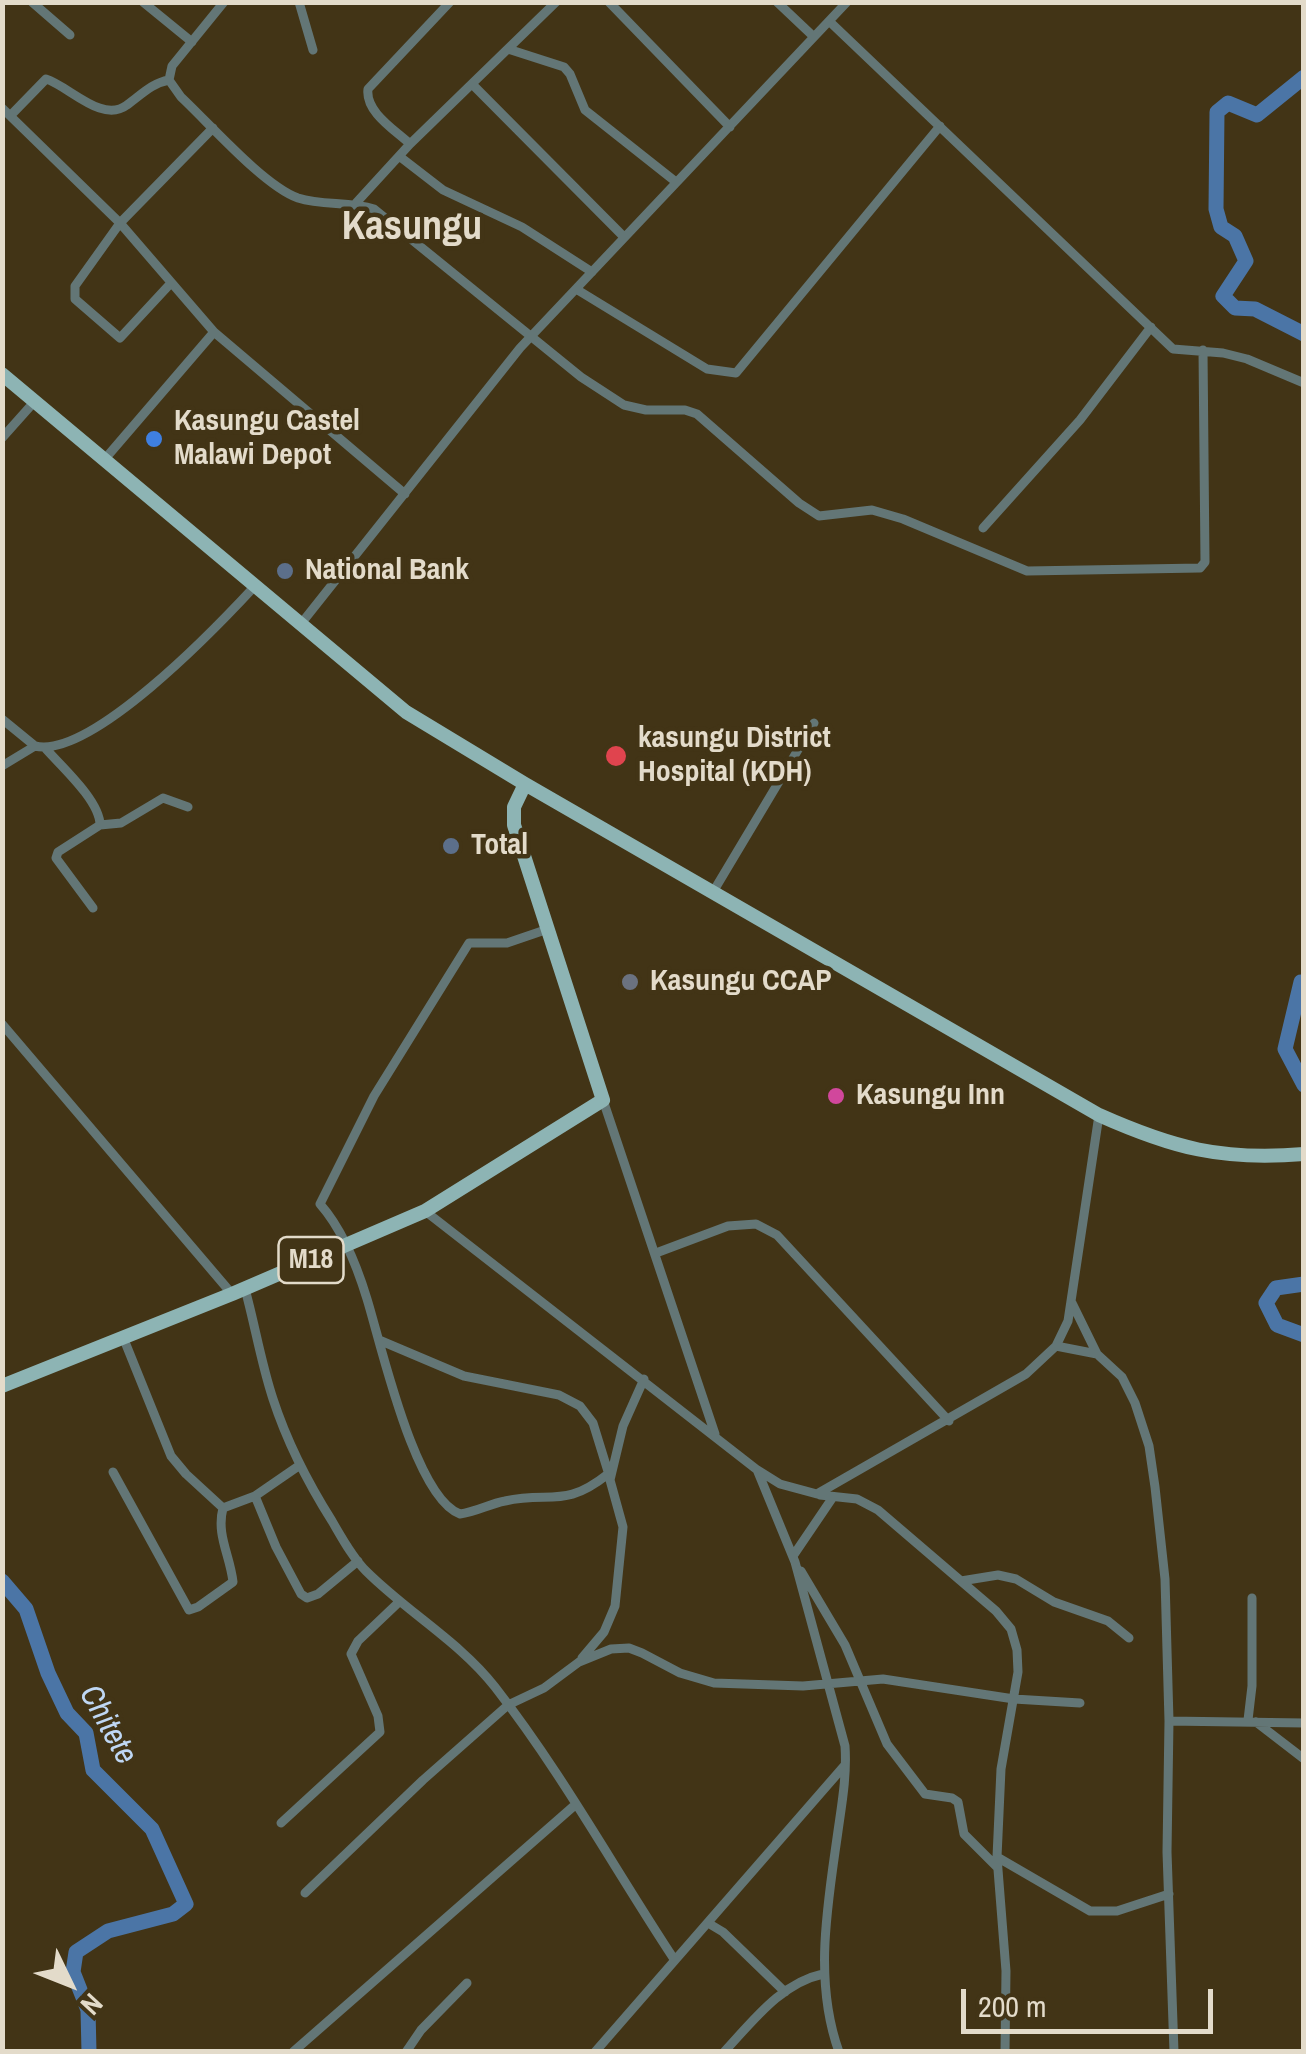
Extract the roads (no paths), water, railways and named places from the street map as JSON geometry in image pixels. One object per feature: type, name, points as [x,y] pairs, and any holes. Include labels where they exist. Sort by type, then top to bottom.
[{"type":"main road","points":[[2,374],[406,712],[524,784],[1099,1115],[1152,1139],[1202,1152],[1258,1158],[1304,1154]]},
{"type":"main road","points":[[524,784],[512,816],[603,1100]]},
{"type":"main road","name":"M18","points":[[2,1386],[426,1211],[603,1100]]},
{"type":"street","points":[[32,2],[70,35]]},
{"type":"street","points":[[143,2],[192,42]]},
{"type":"street","points":[[224,2],[172,66],[169,80],[180,97],[285,192],[314,202],[356,203],[374,209],[581,377],[624,406],[697,414],[819,516],[872,510],[1027,571],[1198,568],[1203,565],[1203,350]]},
{"type":"street","points":[[299,2],[313,50]]},
{"type":"street","points":[[410,144],[377,114],[369,103],[368,89],[450,2]]},
{"type":"street","points":[[356,203],[410,144],[556,2]]},
{"type":"street","points":[[609,2],[730,126]]},
{"type":"street","points":[[777,2],[814,36]]},
{"type":"street","points":[[300,625],[532,336],[847,2]]},
{"type":"street","points":[[829,21],[1173,349],[1203,350],[1247,359],[1304,383]]},
{"type":"street","points":[[508,48],[564,67],[585,110],[676,182]]},
{"type":"street","points":[[169,80],[114,111],[46,79],[7,111],[120,224],[214,332],[405,494]]},
{"type":"street","points":[[472,84],[624,236]]},
{"type":"street","points":[[576,289],[707,369],[736,373],[940,126]]},
{"type":"street","points":[[171,283],[120,338],[75,300],[75,286],[120,224],[214,128]]},
{"type":"street","points":[[399,156],[443,190],[522,227],[592,272]]},
{"type":"street","points":[[982,528],[1080,420],[1150,327]]},
{"type":"street","points":[[104,460],[214,332]]},
{"type":"street","points":[[2,438],[35,401]]},
{"type":"street","points":[[46,749],[98,729],[116,716],[210,633],[254,587]]},
{"type":"street","points":[[2,718],[35,746],[46,749],[78,785],[100,816],[100,825]]},
{"type":"street","points":[[714,892],[814,724]]},
{"type":"street","points":[[2,766],[35,746]]},
{"type":"street","points":[[92,908],[56,858],[58,852],[100,825],[121,823],[163,798],[188,807]]},
{"type":"street","points":[[548,929],[507,943],[468,943],[374,1096],[320,1204],[334,1218],[363,1286],[403,1422],[424,1469],[452,1512],[481,1511],[504,1501],[575,1496],[609,1477],[623,1426],[644,1380]]},
{"type":"street","points":[[2,1024],[238,1291],[273,1400],[300,1465],[358,1561],[399,1602],[474,1661],[548,1757],[674,1959]]},
{"type":"street","points":[[603,1100],[716,1438]]},
{"type":"street","points":[[818,1494],[1026,1374],[1056,1346],[1068,1320],[1099,1115]]},
{"type":"street","points":[[426,1211],[756,1469],[780,1484],[857,1499],[878,1510],[996,1611],[1014,1636],[1018,1660],[1003,1753],[997,1862],[1006,1971],[1005,2052]]},
{"type":"street","points":[[656,1253],[728,1226],[756,1224],[778,1235],[949,1420]]},
{"type":"street","points":[[1070,1299],[1096,1354],[1122,1377],[1148,1446],[1164,1579],[1174,2052]]},
{"type":"street","points":[[123,1336],[171,1456],[224,1508]]},
{"type":"street","points":[[305,1894],[423,1780],[508,1706],[544,1688],[579,1662],[604,1632],[614,1606],[623,1527],[593,1423],[580,1406],[558,1395],[464,1376],[378,1340]]},
{"type":"street","points":[[1056,1346],[1096,1354]]},
{"type":"street","points":[[224,1508],[255,1496],[300,1465]]},
{"type":"street","points":[[756,1469],[794,1559],[845,1746],[824,1974],[838,2052]]},
{"type":"street","points":[[113,1472],[190,1610],[232,1582],[221,1536],[224,1508]]},
{"type":"street","points":[[255,1496],[276,1548],[301,1594],[312,1598],[358,1561]]},
{"type":"street","points":[[794,1559],[833,1496]]},
{"type":"street","points":[[794,1559],[845,1646],[897,1760],[926,1794],[958,1802],[964,1834],[997,1862],[1090,1911],[1117,1910],[1169,1894]]},
{"type":"street","points":[[962,1581],[998,1575],[1016,1579],[1054,1602],[1108,1621],[1129,1638]]},
{"type":"street","points":[[1250,1720],[1252,1598]]},
{"type":"street","points":[[282,1823],[380,1732],[378,1716],[351,1654],[358,1641],[399,1602]]},
{"type":"street","points":[[579,1662],[611,1649],[628,1648],[680,1673],[714,1683],[747,1686],[900,1680],[1014,1699],[1080,1703]]},
{"type":"street","points":[[1250,1720],[1304,1760]]},
{"type":"street","points":[[1169,1721],[1304,1723]]},
{"type":"street","points":[[596,2052],[845,1765]]},
{"type":"street","points":[[293,2052],[576,1805]]},
{"type":"street","points":[[708,1923],[723,1932],[785,1992]]},
{"type":"street","points":[[724,2052],[768,2004],[805,1978],[824,1974]]},
{"type":"street","points":[[406,2052],[421,2030],[466,1983]]},
{"type":"waterway","points":[[1304,77],[1257,115],[1228,103],[1217,112],[1216,209],[1221,227],[1235,236],[1246,261],[1223,296],[1235,308],[1255,309],[1304,334]]},
{"type":"waterway","points":[[1304,982],[1285,1049],[1304,1085]]},
{"type":"waterway","points":[[1304,1284],[1276,1288],[1266,1303],[1277,1325],[1304,1335]]},
{"type":"waterway","name":"Chitete","points":[[2,1581],[26,1609],[48,1673],[67,1713],[86,1733],[93,1770],[152,1829],[186,1904],[173,1914],[108,1931],[76,1952],[73,1972],[88,2010],[89,2052]]},
{"type":"place","name":"Kasungu Castel Malawi Depot","points":[[154,439]]},
{"type":"place","name":"National Bank","points":[[285,571]]},
{"type":"place","name":"kasungu District Hospital (KDH)","points":[[616,756]]},
{"type":"place","name":"Total","points":[[451,846]]},
{"type":"place","name":"Kasungu CCAP","points":[[630,982]]},
{"type":"place","name":"Kasungu Inn","points":[[836,1096]]},
{"type":"district","name":"Kasungu","points":[[412,228]]}]
